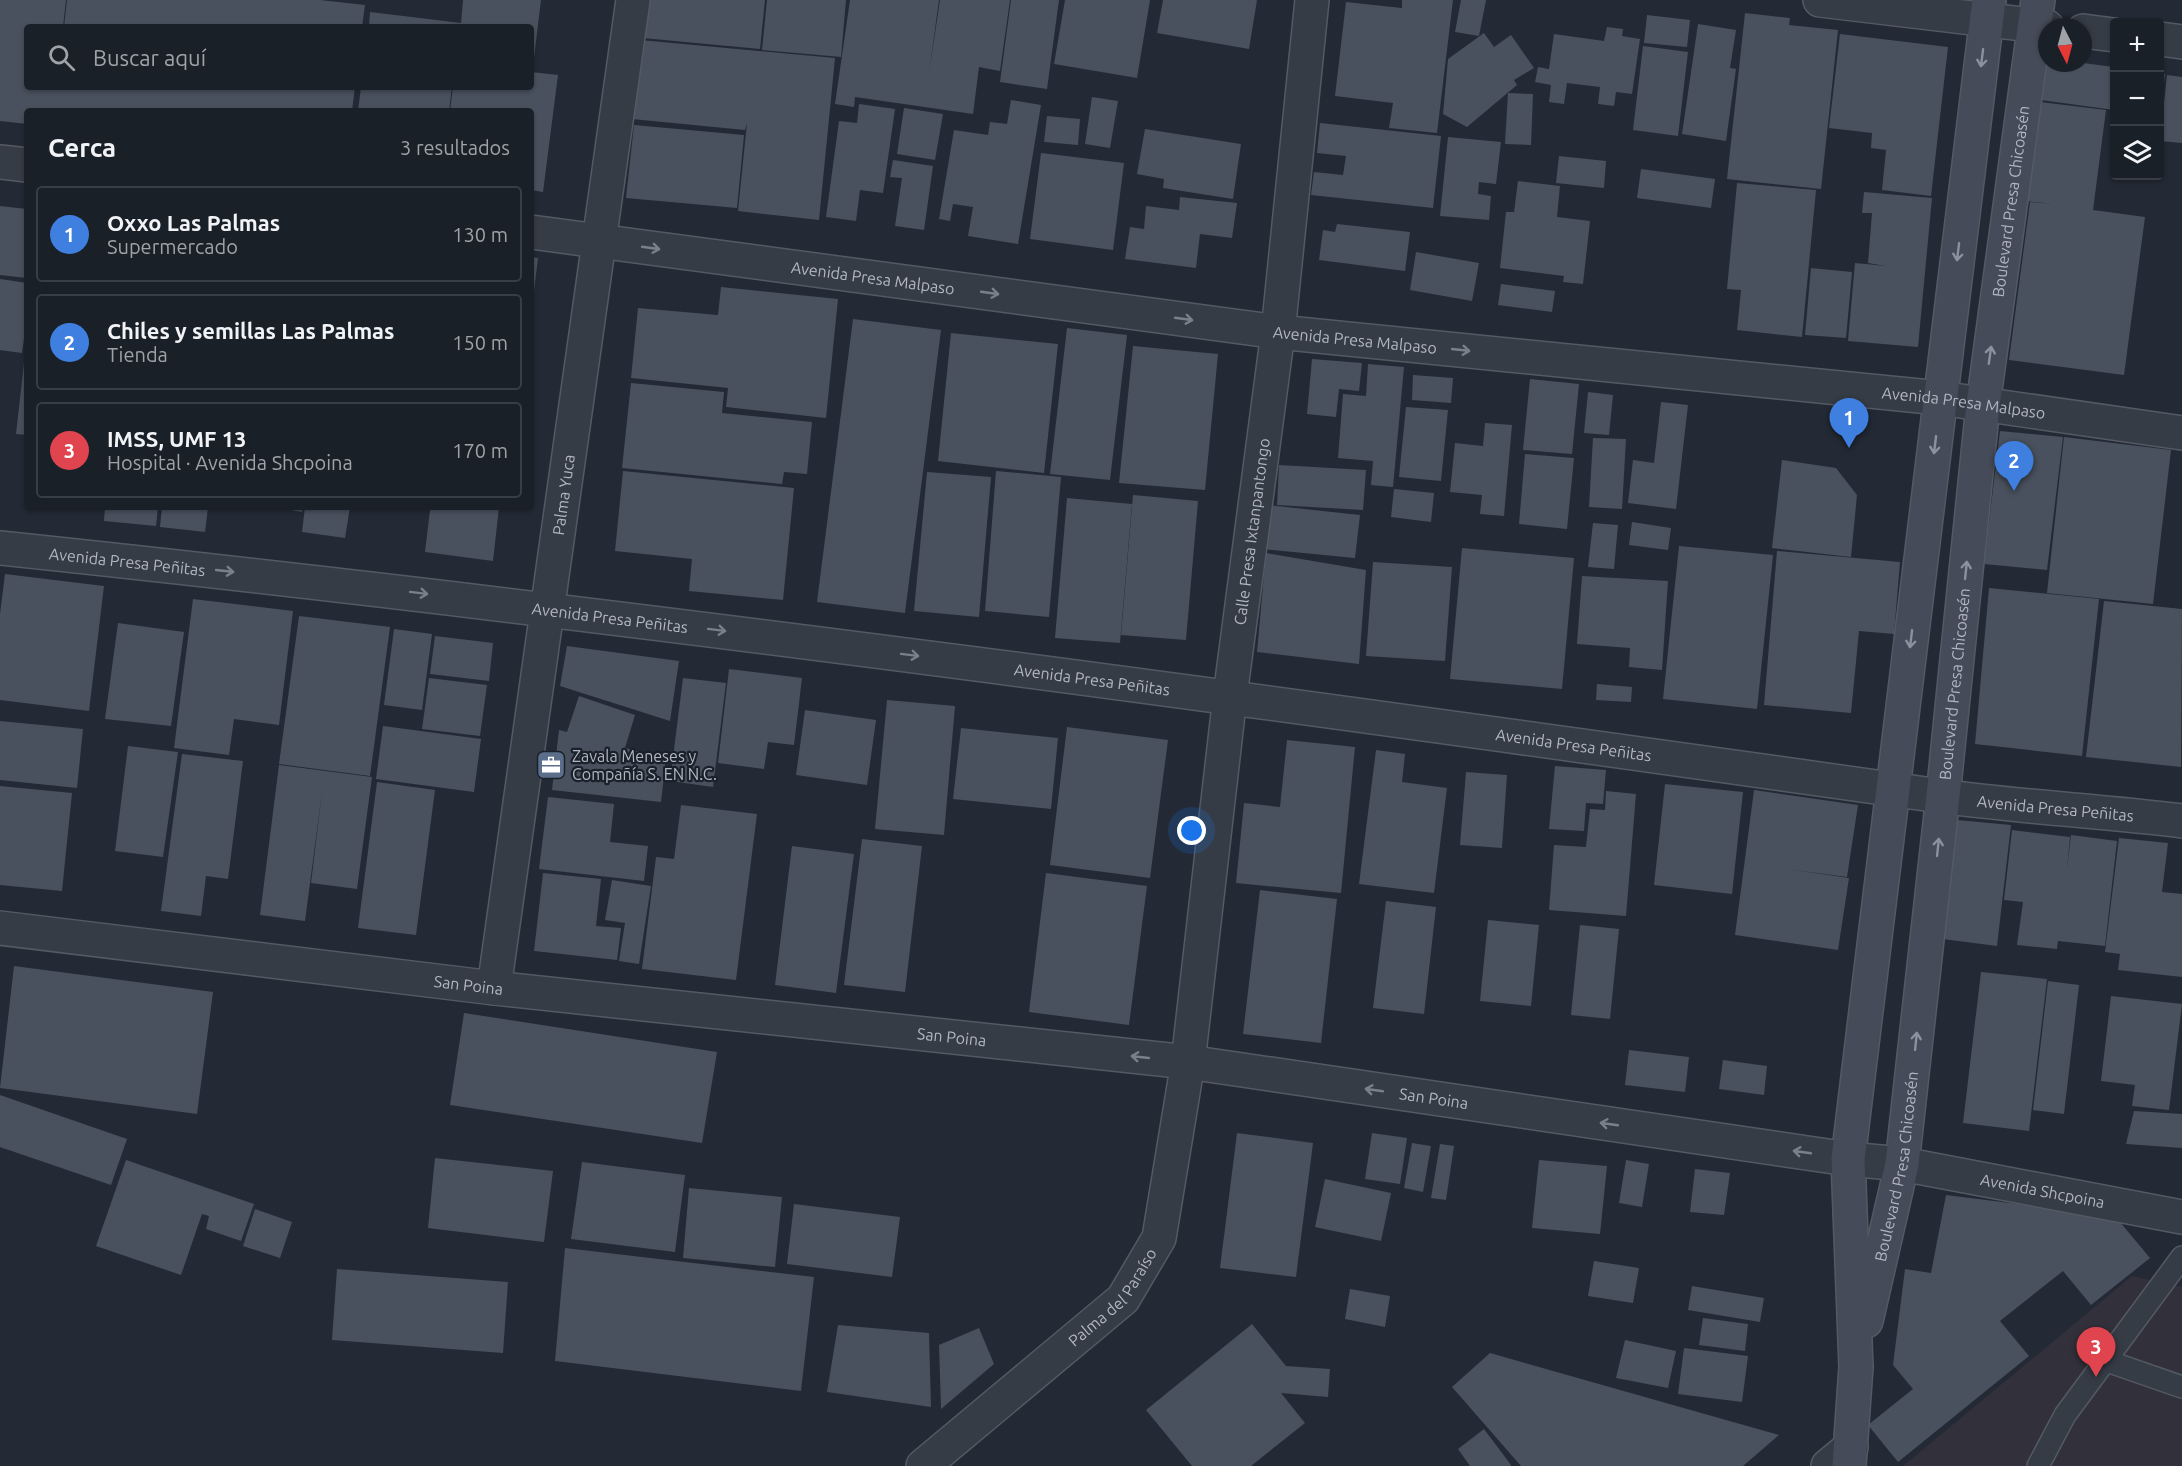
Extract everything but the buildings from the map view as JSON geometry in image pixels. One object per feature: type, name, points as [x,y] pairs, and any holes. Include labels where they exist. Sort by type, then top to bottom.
[{"type":"main road","name":"Boulevard Presa Chicoasén","points":[[1856,1367],[1848,1159],[1988,10]]},
{"type":"main road","name":"Boulevard Presa Chicoasén","points":[[1843,1460],[1856,1367],[1902,1164],[1983,405],[2038,32]]},
{"type":"street","name":"Palma Yuca","points":[[494,988],[633,0]]},
{"type":"street","name":"Calle Presa Ixtanpantongo","points":[[1188,1062],[1230,696],[1278,332],[1312,0]]},
{"type":"street","points":[[1820,0],[1988,10],[2040,18]]},
{"type":"street","points":[[2092,32],[2110,34]]},
{"type":"street","points":[[2164,40],[2182,42]]},
{"type":"street","points":[[0,162],[24,165]]},
{"type":"street","name":"Avenida Presa Malpaso","points":[[534,232],[1278,332],[1940,398],[2182,433]]},
{"type":"street","name":"Avenida Presa Peñitas","points":[[0,548],[549,609],[1230,696],[1943,796],[2182,820]]},
{"type":"street","name":"San Poina","points":[[0,928],[494,988],[1188,1062],[1848,1159],[1902,1164]]},
{"type":"street","name":"Palma del Paraíso","points":[[923,1466],[1123,1299],[1159,1238],[1188,1062]]},
{"type":"street","name":"Avenida Shcpoina","points":[[1902,1164],[2182,1216]]},
{"type":"lane","points":[[2038,1466],[2065,1415],[2182,1257]]},
{"type":"lane","points":[[2107,1361],[2182,1387]]},
{"type":"shaded area","points":[[2132,1276],[2182,1287],[2182,1466],[1903,1466]]},
{"type":"place","name":"Oxxo Las Palmas","points":[[1849,448]]},
{"type":"place","name":"Chiles y semillas Las Palmas","points":[[2014,491]]},
{"type":"place","name":"Zavala Meneses y Compañía S. EN N.C.","points":[[551,765]]},
{"type":"place","name":"IMSS, UMF 13","points":[[2096,1377]]}]
